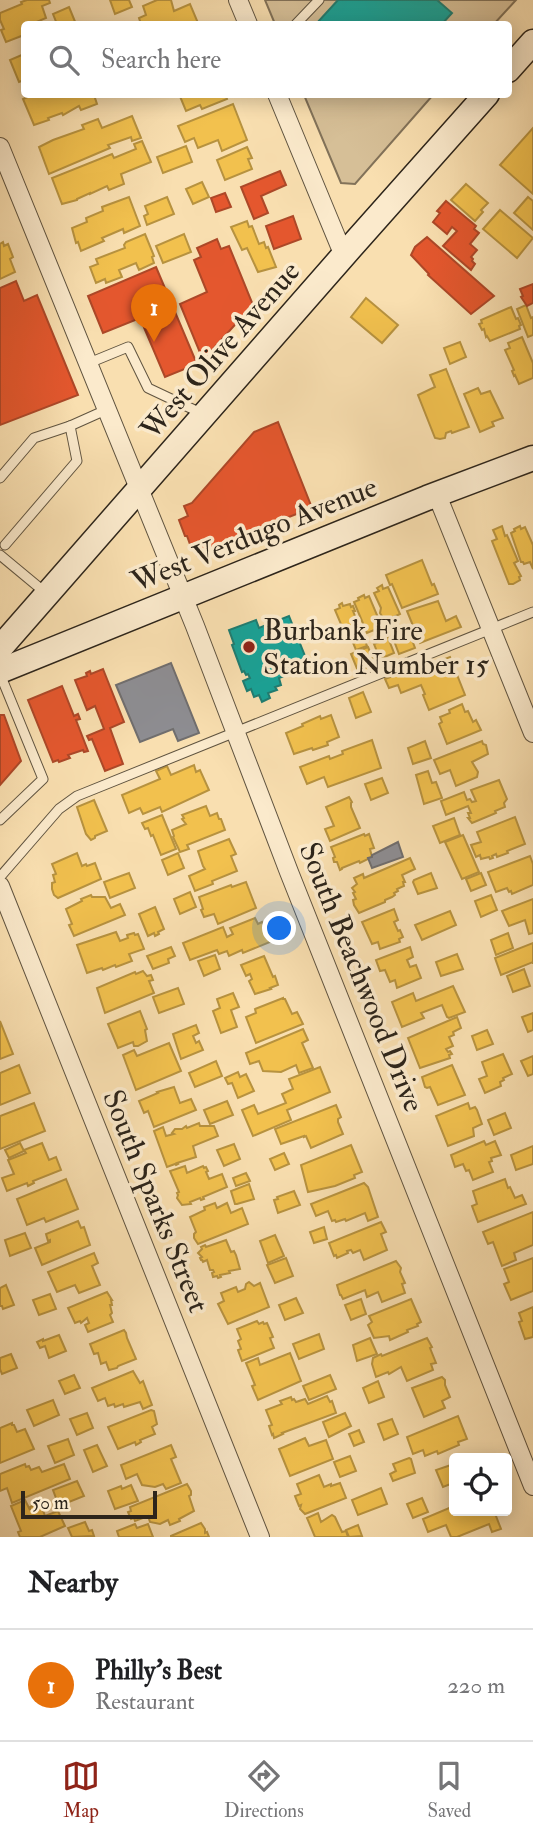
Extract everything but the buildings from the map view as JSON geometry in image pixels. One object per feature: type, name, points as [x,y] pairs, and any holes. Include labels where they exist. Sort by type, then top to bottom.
[{"type":"main road","points":[[512,66],[533,42]]},
{"type":"main road","name":"West Olive Avenue","points":[[0,648],[483,98]]},
{"type":"main road","name":"West Verdugo Avenue","points":[[0,673],[533,458]]},
{"type":"street","points":[[238,0],[247,21]]},
{"type":"street","points":[[279,98],[344,256]]},
{"type":"street","name":"South Beachwood Drive","points":[[0,147],[237,732],[289,872],[533,1486]]},
{"type":"street","points":[[438,495],[533,733]]},
{"type":"street","name":"South Sparks Street","points":[[0,886],[260,1537]]},
{"type":"lane","points":[[299,21],[319,0]]},
{"type":"lane","points":[[89,363],[128,347],[148,388],[205,415]]},
{"type":"lane","points":[[0,478],[34,438],[108,409]]},
{"type":"lane","points":[[2,550],[76,461],[70,426]]},
{"type":"lane","points":[[0,533],[2,550],[48,594]]},
{"type":"lane","points":[[0,877],[59,809],[76,796],[533,612]]},
{"type":"lane","points":[[0,673],[43,779],[0,820]]},
{"type":"shaded area","points":[[265,0],[516,0],[497,21],[274,21]]},
{"type":"shaded area","points":[[305,98],[430,98],[355,184],[341,183]]},
{"type":"place","name":"Philly's Best","points":[[154,342]]},
{"type":"place","name":"Burbank Fire Station Number 15","points":[[249,647]]}]
